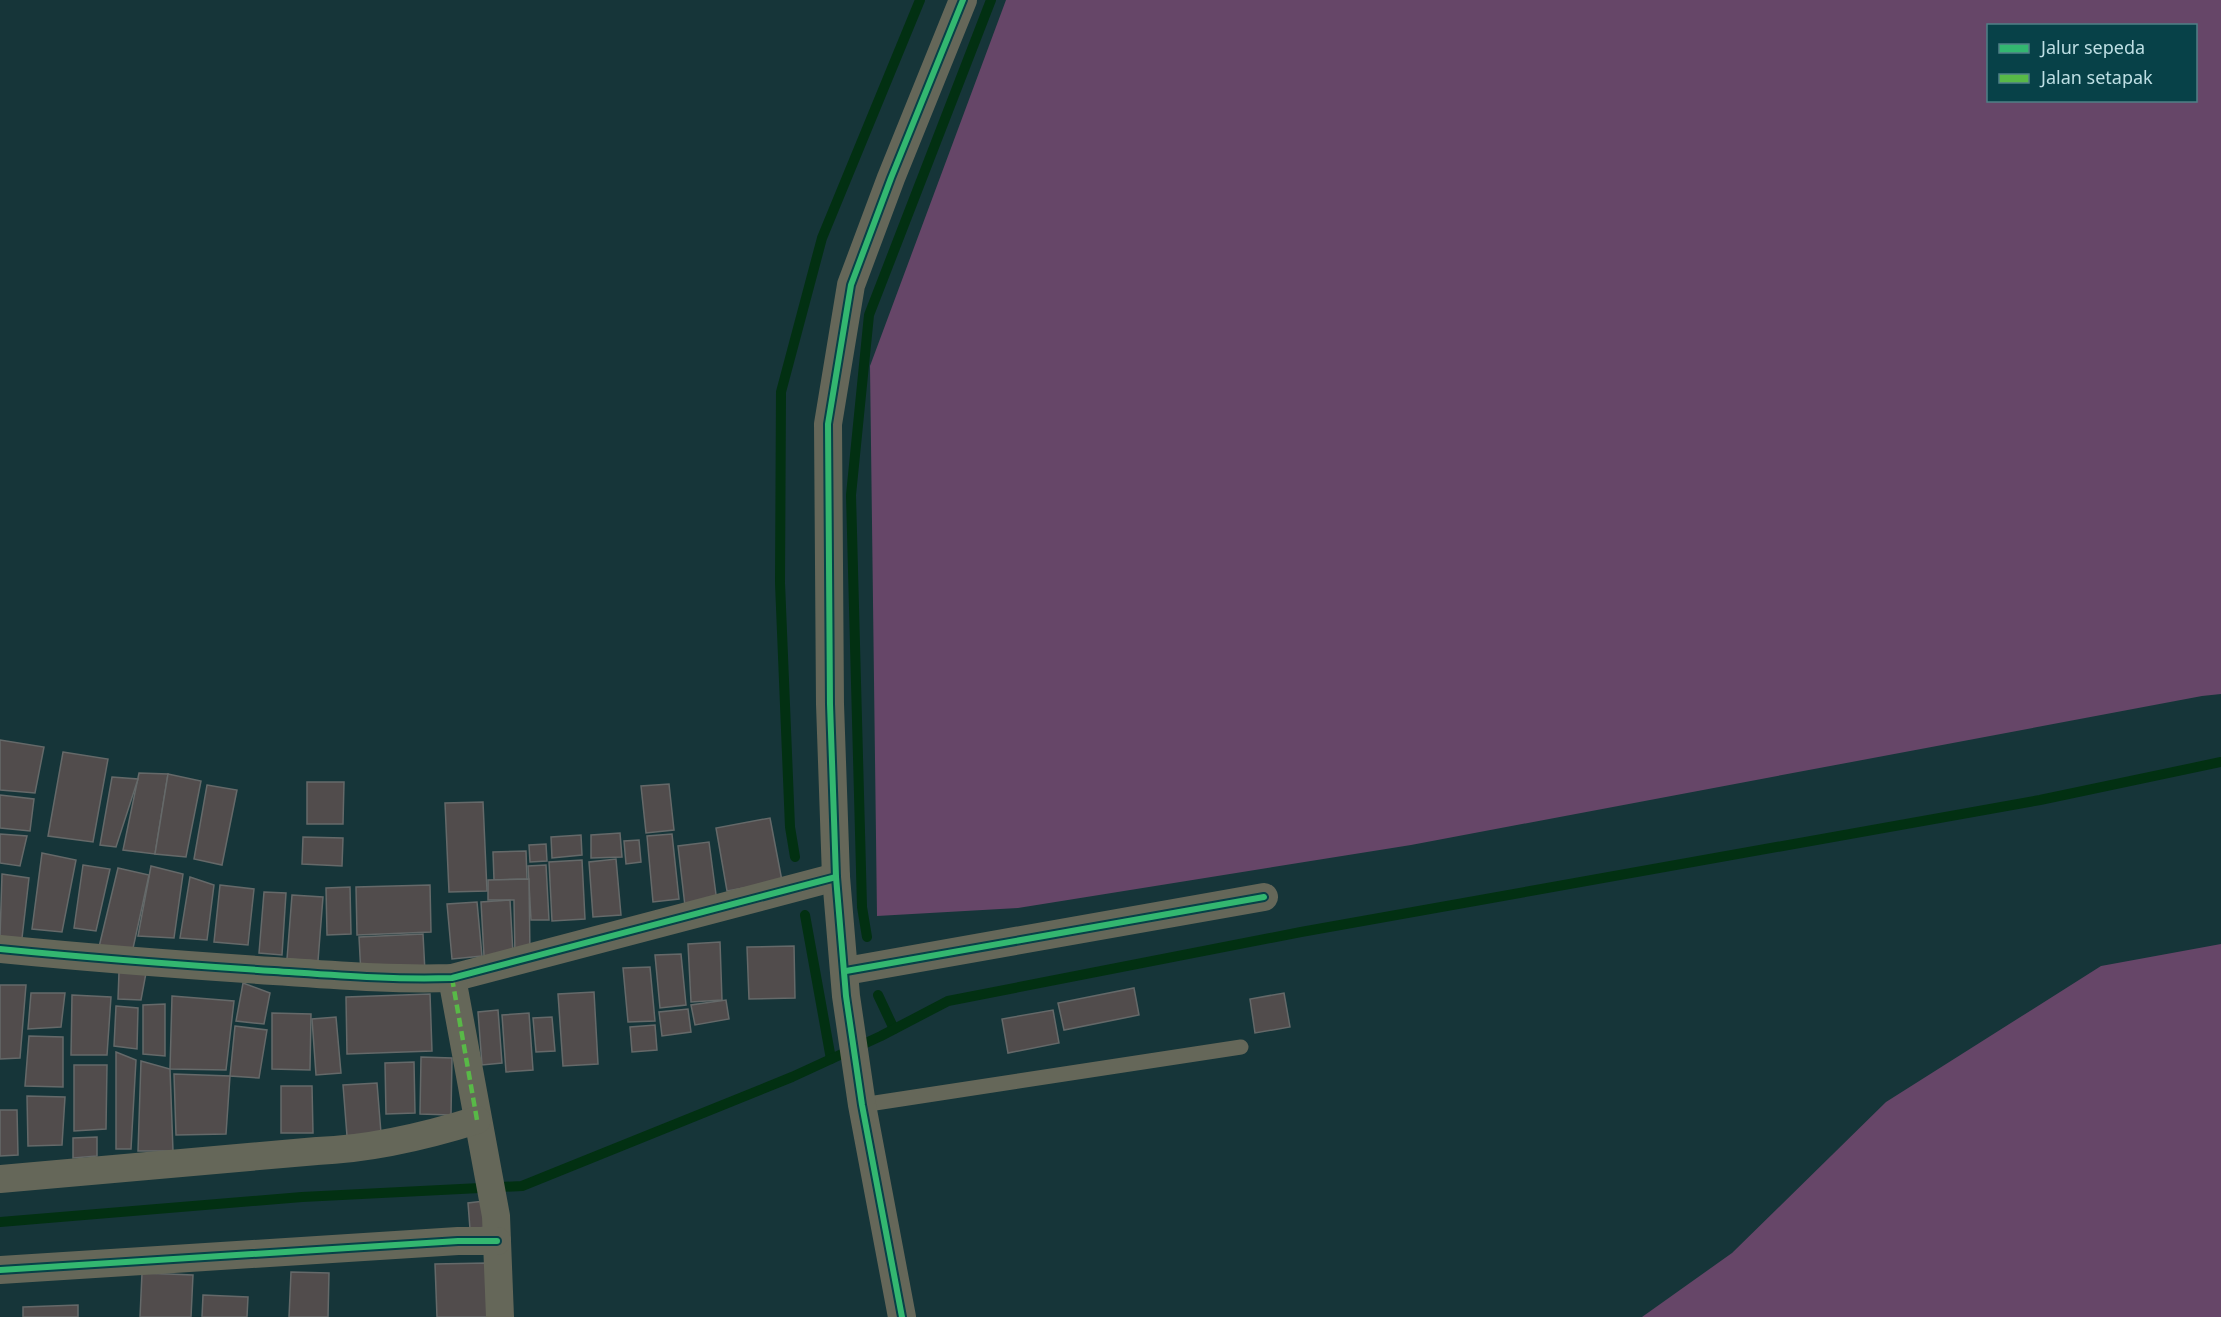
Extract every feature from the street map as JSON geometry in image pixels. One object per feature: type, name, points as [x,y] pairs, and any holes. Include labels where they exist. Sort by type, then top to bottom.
[{"type":"street","points":[[902,1317],[862,1105],[846,984],[836,877],[830,704],[828,424],[851,285],[891,178],[963,0]]},
{"type":"street","points":[[0,949],[115,961],[383,978],[452,978],[836,877]]},
{"type":"street","points":[[846,984],[1264,897]]},
{"type":"street","points":[[452,978],[496,1229],[500,1317]]},
{"type":"street","points":[[0,1179],[349,1150],[477,1120]]},
{"type":"street","points":[[0,1270],[458,1241],[496,1229]]},
{"type":"lane","points":[[862,1105],[1241,1047]]},
{"type":"shaded area","points":[[1006,0],[2221,0],[2221,694],[1411,845],[1018,908],[877,916],[870,366]]},
{"type":"shaded area","points":[[2221,944],[2221,1317],[1642,1317],[1732,1253],[1886,1102],[2101,966]]},
{"type":"building","points":[[0,740],[44,747],[35,793],[0,790]]},
{"type":"building","points":[[63,752],[108,759],[93,842],[48,836]]},
{"type":"building","points":[[139,773],[168,774],[155,854],[123,850]]},
{"type":"building","points":[[168,774],[201,781],[186,857],[155,854]]},
{"type":"building","points":[[112,777],[138,779],[116,847],[100,845]]},
{"type":"building","points":[[307,782],[344,782],[343,824],[307,824]]},
{"type":"building","points":[[669,784],[674,830],[646,833],[641,786]]},
{"type":"building","points":[[207,785],[237,790],[222,865],[194,859]]},
{"type":"building","points":[[0,795],[34,799],[30,831],[0,828]]},
{"type":"building","points":[[483,802],[487,891],[449,892],[445,803]]},
{"type":"building","points":[[770,818],[782,881],[727,891],[716,828]]},
{"type":"building","points":[[620,833],[622,857],[591,858],[591,835]]},
{"type":"building","points":[[0,834],[27,836],[20,866],[0,863]]},
{"type":"building","points":[[672,834],[679,899],[653,902],[647,836]]},
{"type":"building","points":[[581,835],[582,855],[552,858],[551,837]]},
{"type":"building","points":[[303,837],[343,838],[342,866],[302,864]]},
{"type":"building","points":[[639,840],[641,862],[626,864],[624,841]]},
{"type":"building","points":[[709,842],[717,902],[685,906],[678,846]]},
{"type":"building","points":[[546,844],[547,861],[530,862],[529,845]]},
{"type":"building","points":[[526,851],[527,879],[494,880],[493,852]]},
{"type":"building","points":[[42,853],[76,860],[62,932],[32,929]]},
{"type":"building","points":[[616,859],[621,915],[593,917],[589,862]]},
{"type":"building","points":[[582,860],[585,919],[552,921],[549,862]]},
{"type":"building","points":[[83,865],[110,869],[96,931],[74,928]]},
{"type":"building","points":[[546,865],[549,920],[531,920],[528,866]]},
{"type":"building","points":[[151,866],[183,874],[174,938],[138,936]]},
{"type":"building","points":[[118,868],[149,875],[132,953],[99,947]]},
{"type":"building","points":[[2,874],[29,878],[22,938],[0,937]]},
{"type":"building","points":[[190,877],[214,885],[207,940],[180,938]]},
{"type":"building","points":[[529,879],[530,955],[515,956],[514,900],[488,900],[488,880]]},
{"type":"building","points":[[220,885],[254,889],[248,945],[214,942]]},
{"type":"building","points":[[430,885],[431,932],[357,935],[356,887]]},
{"type":"building","points":[[350,887],[351,934],[327,935],[326,888]]},
{"type":"building","points":[[264,892],[286,893],[282,955],[259,953]]},
{"type":"building","points":[[292,895],[323,897],[318,961],[287,959]]},
{"type":"building","points":[[510,900],[513,954],[484,956],[481,902]]},
{"type":"building","points":[[477,902],[482,956],[452,959],[447,904]]},
{"type":"building","points":[[423,934],[425,972],[361,975],[359,937]]},
{"type":"building","points":[[720,942],[722,1000],[691,1002],[688,944]]},
{"type":"building","points":[[794,946],[795,998],[749,999],[747,947]]},
{"type":"building","points":[[681,954],[686,1005],[660,1008],[655,955]]},
{"type":"building","points":[[650,967],[655,1021],[628,1022],[623,968]]},
{"type":"building","points":[[119,972],[146,973],[141,1000],[118,999]]},
{"type":"building","points":[[243,983],[270,993],[264,1024],[236,1021]]},
{"type":"building","points":[[0,985],[26,985],[20,1058],[0,1059]]},
{"type":"building","points":[[1134,988],[1139,1015],[1064,1030],[1058,1003]]},
{"type":"building","points":[[594,992],[598,1064],[563,1066],[558,994]]},
{"type":"building","points":[[31,993],[65,993],[61,1027],[28,1029]]},
{"type":"building","points":[[1284,993],[1290,1027],[1255,1033],[1250,999]]},
{"type":"building","points":[[430,994],[432,1051],[347,1054],[346,997]]},
{"type":"building","points":[[72,995],[111,997],[107,1055],[71,1055]]},
{"type":"building","points":[[172,996],[234,1001],[226,1070],[170,1069]]},
{"type":"building","points":[[726,1000],[729,1019],[695,1025],[691,1005]]},
{"type":"building","points":[[165,1004],[165,1056],[143,1054],[143,1005]]},
{"type":"building","points":[[116,1006],[138,1008],[137,1049],[114,1046]]},
{"type":"building","points":[[688,1009],[691,1032],[662,1036],[659,1012]]},
{"type":"building","points":[[498,1010],[502,1063],[482,1065],[478,1012]]},
{"type":"building","points":[[1053,1010],[1059,1043],[1008,1053],[1002,1019]]},
{"type":"building","points":[[272,1013],[311,1014],[310,1070],[272,1069]]},
{"type":"building","points":[[529,1013],[533,1070],[506,1072],[502,1015]]},
{"type":"building","points":[[336,1017],[341,1073],[316,1075],[312,1019]]},
{"type":"building","points":[[552,1017],[555,1051],[536,1052],[533,1018]]},
{"type":"building","points":[[655,1025],[657,1050],[632,1052],[630,1027]]},
{"type":"building","points":[[235,1026],[267,1030],[259,1078],[230,1076]]},
{"type":"building","points":[[29,1036],[63,1037],[63,1087],[25,1086]]},
{"type":"building","points":[[116,1052],[136,1060],[131,1149],[116,1149]]},
{"type":"building","points":[[421,1057],[452,1058],[451,1115],[420,1114]]},
{"type":"building","points":[[141,1061],[170,1069],[173,1151],[138,1151]]},
{"type":"building","points":[[414,1062],[415,1113],[386,1114],[385,1063]]},
{"type":"building","points":[[74,1065],[107,1065],[106,1129],[74,1131]]},
{"type":"building","points":[[174,1074],[230,1076],[226,1134],[176,1135]]},
{"type":"building","points":[[377,1083],[381,1133],[347,1136],[343,1085]]},
{"type":"building","points":[[281,1086],[312,1086],[313,1133],[281,1133]]},
{"type":"building","points":[[27,1096],[65,1097],[62,1145],[28,1146]]},
{"type":"building","points":[[0,1110],[17,1110],[18,1155],[0,1156]]},
{"type":"building","points":[[97,1137],[97,1156],[73,1158],[73,1138]]},
{"type":"building","points":[[484,1201],[487,1227],[470,1229],[468,1203]]},
{"type":"building","points":[[486,1263],[488,1317],[437,1317],[435,1264]]},
{"type":"building","points":[[291,1272],[329,1273],[328,1317],[289,1317]]},
{"type":"building","points":[[142,1273],[193,1275],[191,1317],[140,1317]]},
{"type":"building","points":[[203,1295],[248,1297],[247,1317],[202,1317]]},
{"type":"building","points":[[78,1305],[78,1317],[23,1317],[23,1307]]},
{"type":"waterway","points":[[795,857],[790,827],[780,583],[781,392],[822,238],[920,0]]},
{"type":"waterway","points":[[867,937],[862,907],[851,495],[869,315],[991,0]]},
{"type":"waterway","points":[[0,1222],[302,1197],[522,1186],[792,1077],[881,1036],[948,1001],[1301,932],[2040,800],[2221,762]]},
{"type":"waterway","points":[[805,915],[831,1059]]},
{"type":"waterway","points":[[878,995],[894,1029]]},
{"type":"marked path","points":[[452,978],[477,1120]]},
{"type":"cycle path","points":[[902,1317],[862,1105],[846,996],[836,877],[830,704],[828,424],[851,285],[891,178],[963,0]]},
{"type":"cycle path","points":[[0,949],[340,976],[452,978],[836,877]]},
{"type":"cycle path","points":[[846,971],[1264,897]]},
{"type":"cycle path","points":[[0,1270],[458,1241],[497,1241]]}]
